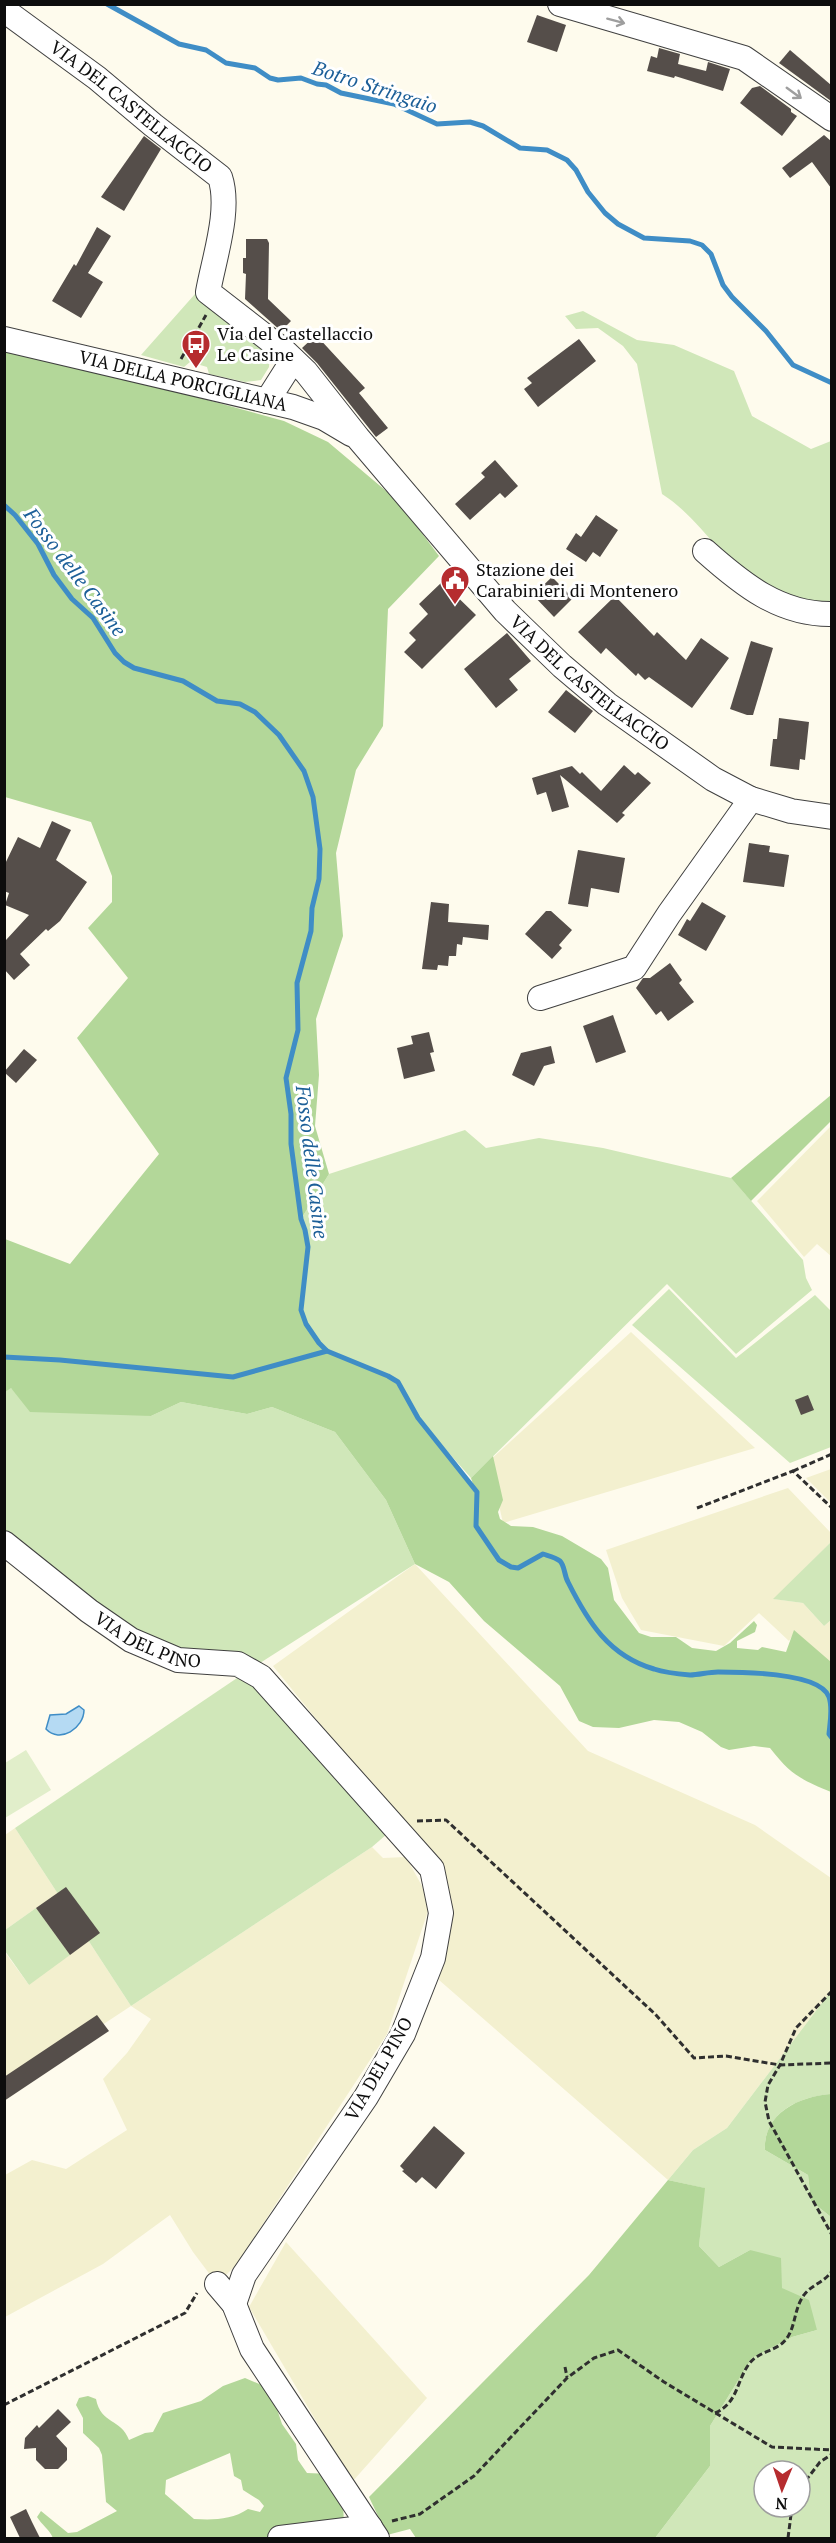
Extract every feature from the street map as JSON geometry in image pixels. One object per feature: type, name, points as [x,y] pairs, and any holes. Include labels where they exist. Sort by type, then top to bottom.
[{"type":"street","points":[[560,4],[744,58],[831,119]]},
{"type":"street","name":"VIA DEL CASTELLACCIO","points":[[4,10],[97,78],[220,177],[225,204],[208,292],[293,360],[325,407],[358,438],[505,611],[562,666],[660,743],[713,779],[751,799],[791,811],[831,817]]},
{"type":"street","name":"VIA DELLA PORCIGLIANA","points":[[4,339],[267,400],[325,407]]},
{"type":"street","points":[[267,400],[293,360]]},
{"type":"street","points":[[705,551],[767,600],[811,615],[831,614]]},
{"type":"street","points":[[540,998],[634,968],[669,914],[751,799]]},
{"type":"street","name":"VIA DEL PINO","points":[[4,1543],[88,1611],[131,1640],[178,1660],[238,1664],[261,1677],[432,1869],[441,1913],[433,1958],[403,2034],[366,2097],[244,2275],[234,2304]]},
{"type":"street","points":[[207,2288],[234,2304],[252,2349],[374,2533]]},
{"type":"street","points":[[280,2538],[374,2533]]},
{"type":"path","points":[[171,378],[215,297]]},
{"type":"path","points":[[697,1508],[793,1472],[831,1454]]},
{"type":"path","points":[[793,1472],[831,1508]]},
{"type":"path","points":[[400,1832],[416,1821],[446,1820],[655,2014],[694,2058],[726,2056],[780,2065],[831,2063]]},
{"type":"path","points":[[831,1991],[796,2028],[780,2065],[768,2085],[765,2102],[769,2121],[831,2235]]},
{"type":"path","points":[[715,2412],[723,2409],[736,2396],[749,2364],[765,2350],[780,2346],[791,2333],[795,2311],[804,2294],[829,2276],[831,2271]]},
{"type":"path","points":[[4,2405],[185,2313],[207,2288]]},
{"type":"path","points":[[374,2533],[420,2514],[474,2476],[567,2378],[594,2358],[618,2350],[772,2447],[831,2452]]},
{"type":"path","points":[[565,2367],[567,2378]]},
{"type":"path","points":[[812,2472],[831,2452]]},
{"type":"path","points":[[788,2538],[790,2519]]},
{"type":"shaded area","points":[[831,1126],[831,1256],[817,1244],[804,1257],[757,1201]]},
{"type":"shaded area","points":[[631,1332],[755,1448],[503,1523],[489,1461]]},
{"type":"shaded area","points":[[832,1469],[831,1503],[806,1478]]},
{"type":"shaded area","points":[[788,1488],[831,1533],[831,1542],[774,1599],[803,1603],[824,1626],[831,1620],[831,1675],[794,1633],[789,1641],[759,1613],[724,1646],[641,1630],[622,1598],[606,1550]]},
{"type":"shaded area","points":[[415,1564],[588,1751],[755,1825],[831,1878],[831,1991],[727,2128],[693,2150],[668,2180],[439,1980],[450,1910],[440,1871],[273,1666]]},
{"type":"shaded area","points":[[15,1828],[131,2006],[5,2089],[4,1951],[29,1985],[36,1908],[5,1930],[5,1835]]},
{"type":"shaded area","points":[[372,1847],[383,1858],[406,1857],[422,1886],[429,1908],[387,2034],[236,2265],[217,2284],[193,2252],[170,2215],[103,2264],[5,2317],[5,2175],[32,2160],[66,2169],[127,2130],[103,2079],[127,2053],[151,2019],[131,2006]]},
{"type":"shaded area","points":[[286,2242],[427,2398],[352,2482],[249,2307]]},
{"type":"green space","points":[[195,294],[261,341],[270,352],[269,367],[261,380],[245,382],[209,374],[207,367],[190,362],[184,367],[141,355]]},
{"type":"green space","points":[[583,311],[637,340],[674,345],[734,371],[752,416],[811,449],[831,441],[831,605],[782,596],[752,581],[726,557],[690,517],[662,494],[637,364],[623,346],[598,328],[576,329],[565,316]]},
{"type":"green space","points":[[5,352],[135,380],[284,421],[328,442],[398,501],[439,556],[388,609],[383,726],[356,770],[336,853],[343,936],[316,1019],[319,1075],[315,1126],[329,1174],[301,1219],[308,1247],[301,1310],[306,1325],[327,1351],[398,1382],[418,1418],[475,1490],[471,1478],[493,1456],[503,1500],[498,1512],[500,1519],[511,1526],[533,1527],[562,1536],[601,1559],[608,1568],[614,1600],[639,1633],[651,1637],[676,1637],[692,1648],[716,1651],[730,1643],[754,1621],[757,1625],[755,1632],[737,1641],[737,1648],[758,1650],[762,1647],[786,1652],[794,1630],[831,1662],[831,1792],[797,1775],[770,1748],[754,1746],[729,1750],[721,1747],[702,1732],[679,1722],[654,1720],[619,1728],[593,1727],[579,1721],[560,1686],[484,1621],[449,1582],[415,1564],[386,1500],[335,1432],[272,1407],[247,1414],[181,1402],[151,1416],[30,1412],[11,1388],[5,1392],[5,1239],[70,1264],[159,1154],[77,1038],[128,978],[88,928],[112,902],[112,876],[91,822],[5,797]]},
{"type":"green space","points":[[831,1095],[831,1121],[751,1201],[731,1178]]},
{"type":"green space","points":[[465,1130],[486,1148],[539,1138],[603,1148],[731,1178],[803,1260],[806,1278],[812,1290],[736,1354],[667,1284],[471,1478],[418,1418],[398,1382],[327,1351],[306,1325],[301,1310],[308,1247],[301,1219],[329,1174]]},
{"type":"green space","points":[[669,1289],[736,1358],[815,1295],[831,1311],[831,1447],[790,1463],[632,1325]]},
{"type":"green space","points":[[10,1388],[151,1416],[181,1402],[247,1414],[272,1407],[335,1432],[386,1500],[415,1564],[260,1663],[195,1656],[139,1635],[5,1533],[4,1392]]},
{"type":"green space","points":[[831,1542],[831,1620],[824,1626],[803,1603],[773,1599]]},
{"type":"green space","points":[[243,1674],[387,1834],[372,1847],[131,2006],[15,1828]]},
{"type":"green space","points":[[26,1750],[51,1790],[5,1818],[5,1763]]},
{"type":"green space","points":[[36,1908],[70,1955],[29,1985],[5,1951],[5,1930]]},
{"type":"green space","points":[[831,1991],[831,2094],[807,2098],[786,2109],[770,2126],[765,2150],[808,2175],[811,2201],[831,2217],[831,2538],[655,2538],[710,2466],[710,2426],[752,2358],[792,2337],[817,2330],[750,2250],[719,2267],[699,2246],[704,2188],[668,2180],[693,2150],[727,2128]]},
{"type":"green space","points":[[832,2094],[831,2217],[811,2201],[808,2175],[765,2150],[770,2126],[786,2109],[807,2098]]},
{"type":"green space","points":[[668,2180],[705,2188],[699,2246],[719,2267],[750,2250],[781,2258],[782,2288],[809,2300],[817,2330],[792,2337],[752,2358],[710,2426],[710,2466],[655,2538],[416,2538],[410,2529],[387,2535],[369,2497],[589,2275]]},
{"type":"green space","points":[[245,2378],[264,2386],[274,2400],[282,2424],[296,2444],[298,2460],[307,2473],[331,2474],[342,2504],[343,2524],[279,2538],[53,2538],[37,2517],[41,2511],[68,2533],[77,2532],[117,2511],[106,2502],[102,2455],[99,2448],[83,2433],[83,2418],[76,2405],[79,2398],[88,2396],[96,2399],[102,2413],[121,2428],[129,2440],[153,2432],[163,2413],[201,2401],[223,2386]],"holes":[[[230,2453],[234,2476],[241,2480],[243,2490],[264,2506],[260,2512],[248,2509],[229,2517],[194,2519],[165,2494],[166,2480]]]},
{"type":"water","points":[[79,1706],[84,1710],[83,1717],[76,1728],[58,1735],[46,1729],[50,1715],[66,1714]]},
{"type":"building","points":[[537,15],[566,25],[557,52],[527,42]]},
{"type":"building","points":[[659,48],[680,54],[678,64],[706,71],[708,62],[730,69],[723,91],[675,76],[674,78],[647,71],[651,56],[657,58]]},
{"type":"building","points":[[790,50],[831,85],[831,101],[779,63]]},
{"type":"building","points":[[760,86],[797,116],[782,136],[740,103],[752,88]]},
{"type":"building","points":[[824,135],[831,141],[831,188],[812,162],[790,178],[782,168]]},
{"type":"building","points":[[144,136],[161,149],[124,211],[101,197]]},
{"type":"building","points":[[97,227],[111,236],[88,273],[103,282],[81,318],[52,301],[74,264],[76,266]]},
{"type":"building","points":[[246,239],[267,239],[269,243],[268,299],[291,321],[281,331],[245,299],[246,274],[243,273],[243,258],[246,258]]},
{"type":"building","points":[[316,335],[365,388],[359,393],[388,428],[376,437],[317,363],[302,348]]},
{"type":"building","points":[[579,339],[596,361],[538,407],[524,389],[532,383],[527,378]]},
{"type":"building","points":[[495,460],[518,486],[505,498],[500,493],[470,520],[455,504],[485,477],[481,473]]},
{"type":"building","points":[[596,515],[618,530],[600,557],[593,552],[586,562],[566,549],[576,533],[581,537]]},
{"type":"building","points":[[552,577],[573,598],[554,617],[533,595]]},
{"type":"building","points":[[442,582],[476,615],[422,669],[404,652],[416,640],[409,633],[428,614],[419,604]]},
{"type":"building","points":[[615,596],[654,636],[657,632],[686,660],[701,638],[729,658],[692,708],[649,677],[645,680],[638,673],[636,676],[606,648],[601,654],[578,632]]},
{"type":"building","points":[[507,633],[531,661],[509,679],[518,690],[496,708],[464,669]]},
{"type":"building","points":[[751,641],[773,648],[753,715],[747,715],[730,709]]},
{"type":"building","points":[[566,690],[593,711],[575,733],[548,712]]},
{"type":"building","points":[[779,718],[809,722],[805,760],[800,759],[799,770],[770,766],[773,739],[777,739]]},
{"type":"building","points":[[624,765],[635,775],[638,772],[651,783],[622,813],[625,815],[617,823],[560,775],[569,807],[552,812],[546,792],[537,795],[532,778],[572,766],[580,774],[582,772],[601,791]]},
{"type":"building","points":[[52,821],[71,830],[56,860],[87,882],[60,921],[48,931],[46,929],[20,954],[30,965],[14,980],[4,969],[4,938],[6,940],[29,915],[5,905],[9,893],[4,891],[4,866],[18,837],[40,848]]},
{"type":"building","points":[[749,843],[770,846],[769,852],[789,855],[784,887],[743,882]]},
{"type":"building","points":[[578,850],[625,858],[619,893],[591,888],[588,907],[568,904]]},
{"type":"building","points":[[431,902],[449,904],[448,922],[489,925],[488,940],[463,937],[462,945],[457,944],[456,956],[449,956],[448,966],[438,965],[437,970],[422,969]]},
{"type":"building","points":[[702,902],[726,916],[706,951],[678,935],[687,919],[690,921]]},
{"type":"building","points":[[546,911],[551,911],[572,930],[559,945],[562,948],[552,959],[525,934]]},
{"type":"building","points":[[670,963],[682,980],[679,983],[694,1002],[668,1021],[661,1011],[656,1015],[636,988],[643,978],[650,978]]},
{"type":"building","points":[[613,1015],[626,1052],[596,1063],[583,1026]]},
{"type":"building","points":[[429,1032],[434,1052],[430,1053],[435,1071],[404,1079],[397,1048],[413,1044],[411,1036]]},
{"type":"building","points":[[551,1046],[555,1063],[544,1066],[534,1086],[512,1075],[521,1053]]},
{"type":"building","points":[[24,1049],[37,1060],[16,1083],[4,1072]]},
{"type":"building","points":[[808,1395],[814,1410],[801,1415],[795,1400]]},
{"type":"building","points":[[66,1887],[100,1933],[70,1955],[36,1908]]},
{"type":"building","points":[[97,2015],[109,2031],[4,2101],[4,2077]]},
{"type":"building","points":[[434,2126],[465,2153],[436,2189],[422,2177],[416,2183],[402,2171],[404,2170],[400,2166]]},
{"type":"building","points":[[58,2409],[71,2422],[56,2436],[67,2448],[67,2460],[58,2469],[45,2469],[36,2460],[36,2448],[24,2449],[25,2438],[37,2425],[39,2428]]},
{"type":"building","points":[[26,2509],[40,2538],[20,2538],[10,2517]]},
{"type":"waterway","name":"Botro Stringaio","points":[[107,4],[179,44],[206,50],[226,63],[255,68],[270,78],[278,80],[301,78],[326,85],[341,93],[394,104],[437,124],[470,122],[483,126],[520,148],[547,150],[567,160],[576,170],[588,192],[605,213],[618,224],[644,238],[690,241],[702,245],[711,254],[723,285],[732,297],[766,331],[793,365],[832,383]]},
{"type":"waterway","name":"Fosso delle Casine","points":[[4,505],[38,544],[54,575],[72,599],[93,618],[115,653],[124,662],[134,668],[183,681],[217,701],[240,704],[255,712],[279,735],[304,771],[313,797],[320,849],[319,879],[312,908],[311,931],[297,983],[298,1030],[286,1078],[291,1114],[291,1144],[301,1219],[308,1247],[301,1310],[306,1324],[327,1351],[398,1382],[418,1418],[477,1492],[476,1526],[499,1560],[518,1568],[543,1554],[560,1561],[568,1582],[592,1624],[612,1646],[624,1656],[638,1663],[676,1674],[693,1675],[718,1672],[779,1675],[796,1678],[823,1689],[830,1701],[829,1734],[832,1738]]},
{"type":"waterway","points":[[4,1357],[60,1360],[233,1377],[327,1351]]},
{"type":"place","name":"Via del Castellaccio Le Casine","points":[[196,370]]},
{"type":"place","name":"Stazione dei Carabinieri di Montenero","points":[[455,606]]}]
